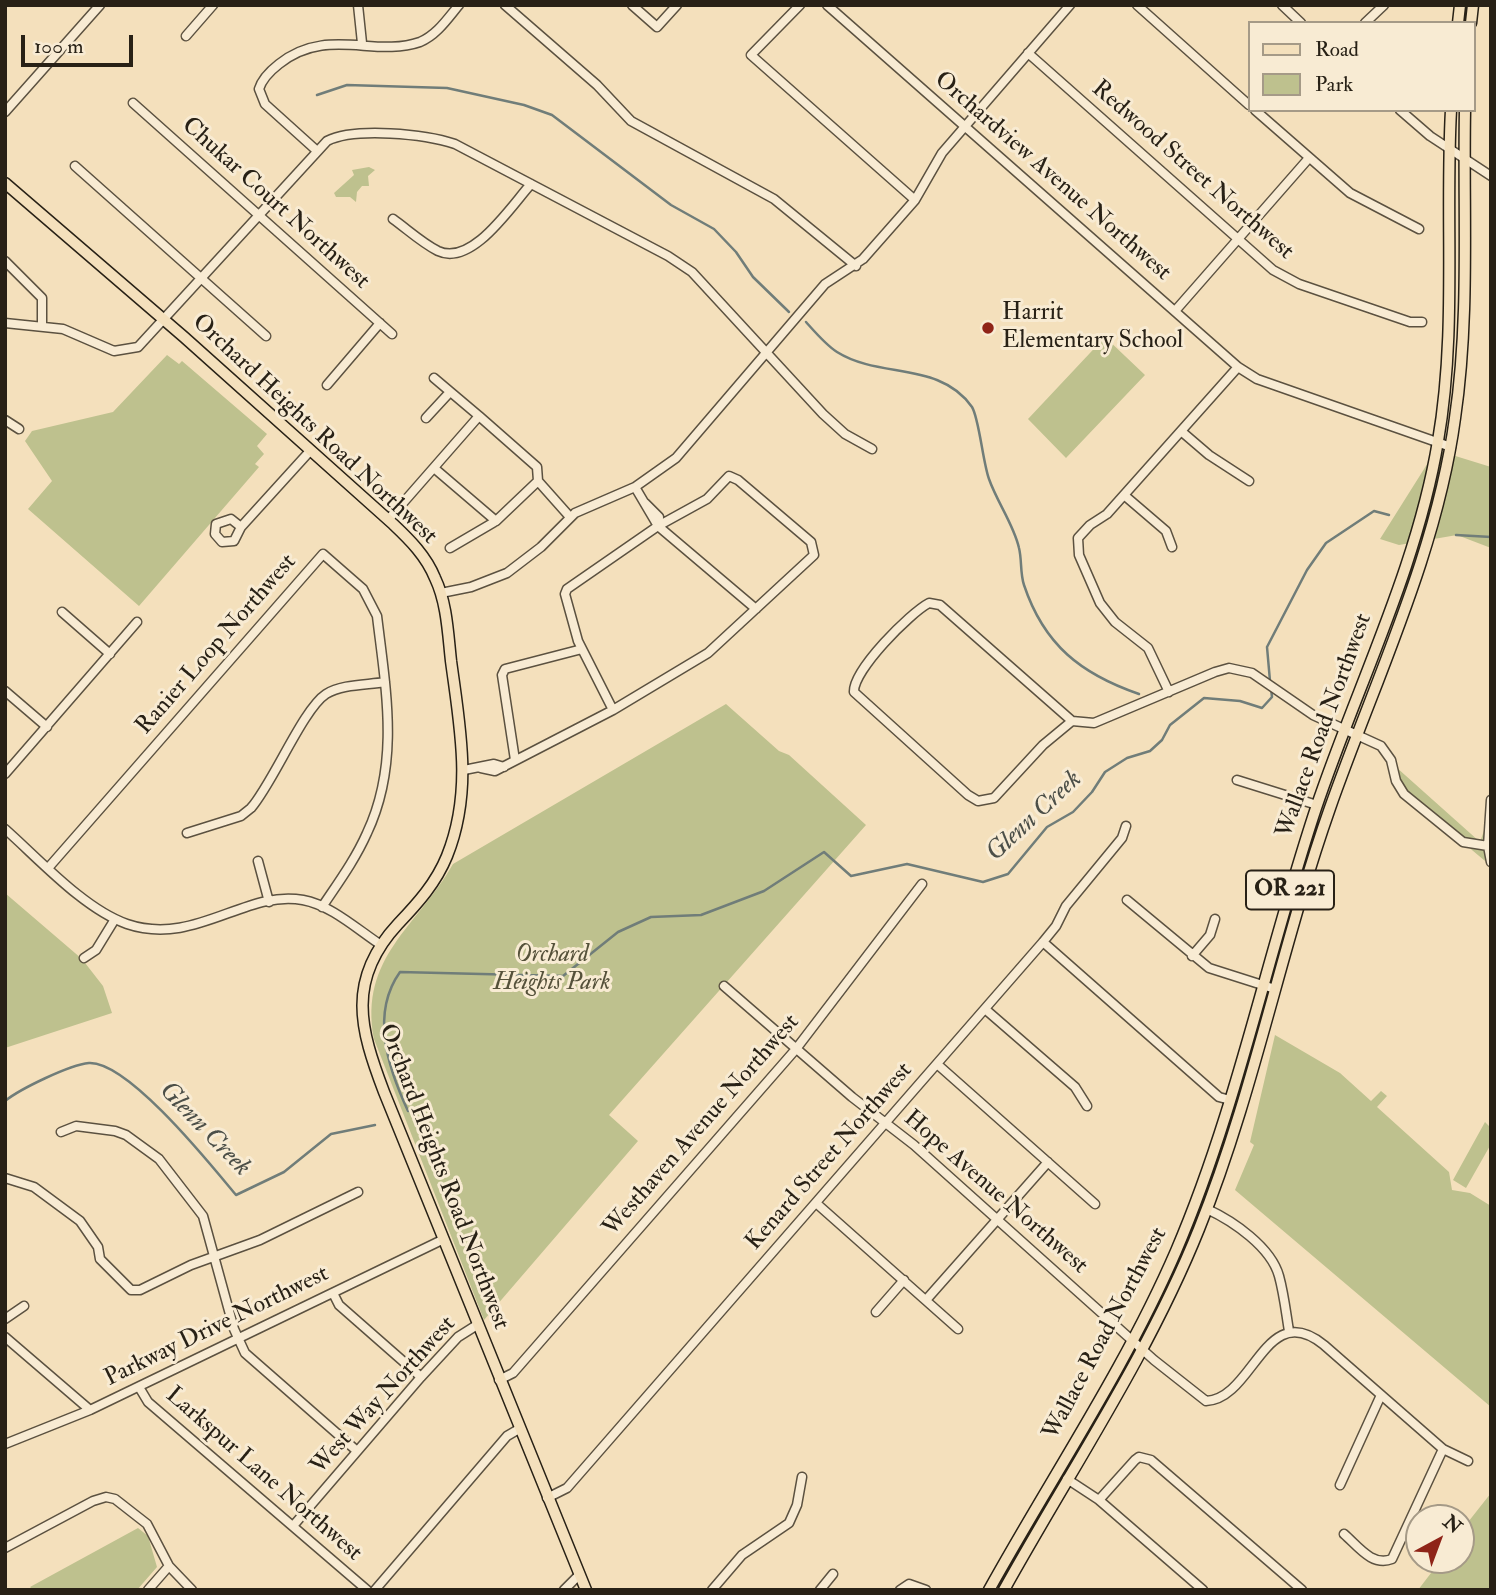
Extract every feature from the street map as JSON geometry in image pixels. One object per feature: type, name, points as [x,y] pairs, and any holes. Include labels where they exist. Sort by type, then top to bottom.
[{"type":"main road","name":"Wallace Road Northwest","points":[[989,1590],[1132,1339],[1183,1233],[1230,1100],[1317,805],[1416,532],[1438,444],[1449,337],[1451,112]]},
{"type":"main road","name":"Wallace Road Northwest","points":[[1004,1590],[1143,1349],[1189,1255],[1234,1132],[1305,884],[1428,536],[1451,447],[1462,336],[1465,112]]},
{"type":"main road","name":"Orchard Heights Road Northwest","points":[[5,183],[165,320],[388,520],[424,557],[440,593],[464,770],[455,833],[440,871],[421,900],[381,945],[372,963],[363,993],[363,1032],[442,1240],[586,1590]]},
{"type":"main road","points":[[1011,1576],[1018,1552],[1038,1516],[1035,1509]]},
{"type":"street","points":[[5,112],[63,51],[100,5]]},
{"type":"street","points":[[186,36],[212,5]]},
{"type":"street","points":[[358,5],[362,43]]},
{"type":"street","points":[[316,150],[265,104],[259,89],[261,82],[276,67],[304,50],[323,45],[416,43],[437,31],[459,5]]},
{"type":"street","points":[[505,5],[597,85],[631,121],[774,199],[856,266]]},
{"type":"street","points":[[632,5],[657,27],[677,5]]},
{"type":"street","points":[[800,5],[751,55],[915,200]]},
{"type":"street","name":"Orchardview Avenue Northwest","points":[[827,5],[1238,367],[1257,379],[1451,447]]},
{"type":"street","points":[[440,593],[471,587],[516,567],[570,517],[635,487],[665,467],[693,441],[825,284],[856,266],[915,200],[942,153],[1070,5]]},
{"type":"street","points":[[1136,5],[1248,104]]},
{"type":"street","points":[[1282,5],[1299,21]]},
{"type":"street","points":[[1367,21],[1384,5]]},
{"type":"street","name":"Redwood Street Northwest","points":[[1028,53],[1273,270],[1299,284],[1410,322],[1422,322]]},
{"type":"street","name":"Chukar Court Northwest","points":[[133,103],[392,334]]},
{"type":"street","points":[[1257,112],[1350,193],[1419,229]]},
{"type":"street","points":[[1403,112],[1450,149],[1491,176]]},
{"type":"street","points":[[5,323],[63,329],[108,349],[119,351],[144,343],[316,150],[340,135],[352,133],[441,139],[456,144],[668,256],[692,272],[823,414],[845,434],[872,449]]},
{"type":"street","points":[[1175,310],[1309,158]]},
{"type":"street","points":[[75,166],[266,336]]},
{"type":"street","points":[[393,219],[438,250],[459,253],[476,245],[531,184]]},
{"type":"street","points":[[5,261],[42,298],[42,326]]},
{"type":"street","points":[[327,385],[380,323]]},
{"type":"street","points":[[1169,692],[1148,648],[1106,613],[1079,555],[1077,544],[1082,532],[1107,514],[1238,367]]},
{"type":"street","points":[[434,378],[537,467],[538,481],[570,517]]},
{"type":"street","points":[[426,418],[450,392]]},
{"type":"street","points":[[388,520],[479,416]]},
{"type":"street","points":[[5,420],[19,429]]},
{"type":"street","points":[[1181,431],[1220,463],[1249,481]]},
{"type":"street","points":[[241,527],[310,451]]},
{"type":"street","points":[[434,468],[496,521]]},
{"type":"street","points":[[464,770],[494,764],[504,767],[613,710],[708,653],[814,553],[811,542],[738,480],[729,477],[706,499],[658,526],[567,589],[565,594],[569,612],[582,649],[613,710]]},
{"type":"street","points":[[450,548],[496,521],[538,481]]},
{"type":"street","points":[[635,487],[658,526],[756,609]]},
{"type":"street","points":[[1124,495],[1166,531],[1172,547]]},
{"type":"street","name":"Ranier Loop Northwest","points":[[49,867],[323,554],[371,601],[377,616],[389,747],[380,800],[357,854],[322,907]]},
{"type":"street","points":[[1072,721],[1042,745],[994,798],[978,801],[865,705],[854,692],[854,684],[906,619],[929,603],[940,605],[1072,721],[1094,723],[1229,668],[1262,678],[1313,715],[1381,746],[1391,760],[1399,788],[1463,842],[1488,846]]},
{"type":"street","points":[[61,612],[110,654]]},
{"type":"street","points":[[5,774],[136,622]]},
{"type":"street","points":[[515,760],[502,675],[505,669],[582,649]]},
{"type":"street","points":[[187,833],[241,816],[251,808],[312,709],[326,694],[385,682]]},
{"type":"street","points":[[5,691],[47,726]]},
{"type":"street","points":[[1237,780],[1317,805]]},
{"type":"street","points":[[1491,800],[1488,846],[1491,862]]},
{"type":"street","name":"Kenard Street Northwest","points":[[547,1498],[566,1488],[1043,942],[1056,926],[1066,906],[1122,838],[1126,826]]},
{"type":"street","points":[[5,829],[115,919],[139,927],[173,929],[270,902],[301,900],[322,907],[381,945]]},
{"type":"street","points":[[258,861],[270,902]]},
{"type":"street","name":"Westhaven Avenue Northwest","points":[[499,1380],[513,1373],[796,1049],[922,884]]},
{"type":"street","points":[[1127,900],[1209,968],[1275,989]]},
{"type":"street","points":[[84,958],[96,950],[115,919]]},
{"type":"street","points":[[1192,956],[1210,935],[1215,919]]},
{"type":"street","points":[[1043,942],[1219,1097],[1230,1100]]},
{"type":"street","name":"Hope Avenue Northwest","points":[[724,986],[998,1219],[1186,1388],[1206,1401],[1218,1401],[1273,1342],[1289,1331]]},
{"type":"street","points":[[985,1009],[1075,1087],[1087,1106]]},
{"type":"street","points":[[937,1064],[1095,1203]]},
{"type":"street","points":[[61,1132],[76,1126],[115,1131],[151,1151],[203,1216],[238,1338],[245,1353],[357,1451]]},
{"type":"street","points":[[926,1300],[1048,1162]]},
{"type":"street","points":[[5,1178],[34,1187],[80,1221],[98,1247],[100,1259],[131,1290],[140,1290],[260,1240],[358,1192]]},
{"type":"street","points":[[816,1203],[958,1329]]},
{"type":"street","points":[[1207,1209],[1226,1219],[1263,1250],[1275,1266],[1289,1331],[1315,1338],[1443,1449],[1468,1461]]},
{"type":"street","name":"Parkway Drive Northwest","points":[[5,1444],[90,1410],[442,1240]]},
{"type":"street","points":[[876,1312],[904,1280]]},
{"type":"street","points":[[333,1293],[339,1305],[421,1377]]},
{"type":"street","points":[[5,1320],[24,1306]]},
{"type":"street","name":"West Way Northwest","points":[[293,1527],[421,1377],[458,1337],[477,1325]]},
{"type":"street","points":[[5,1337],[90,1410]]},
{"type":"street","name":"Larkspur Lane Northwest","points":[[139,1387],[148,1402],[367,1590]]},
{"type":"street","points":[[1340,1485],[1381,1395]]},
{"type":"street","points":[[375,1590],[507,1436],[519,1429]]},
{"type":"street","points":[[1344,1534],[1373,1560],[1385,1562],[1392,1559],[1443,1449]]},
{"type":"street","points":[[1099,1500],[1135,1460],[1139,1457],[1151,1460],[1302,1590]]},
{"type":"street","points":[[712,1590],[742,1555],[789,1522],[797,1505],[802,1477]]},
{"type":"street","points":[[1067,1479],[1099,1500],[1203,1590]]},
{"type":"street","points":[[5,1548],[106,1497],[115,1499],[147,1524],[169,1566],[192,1590]]},
{"type":"street","points":[[148,1590],[169,1566]]},
{"type":"street","points":[[820,1590],[833,1574]]},
{"type":"street","points":[[564,1590],[579,1575]]},
{"type":"street","points":[[900,1590],[909,1584],[926,1590]]},
{"type":"green space","points":[[369,167],[375,170],[368,176],[369,186],[362,186],[357,192],[356,202],[350,197],[336,197],[334,193],[354,175],[352,170]]},
{"type":"green space","points":[[1105,337],[1145,375],[1066,458],[1028,419]]},
{"type":"green space","points":[[167,355],[179,364],[182,361],[267,434],[257,446],[264,454],[255,464],[259,467],[139,606],[28,509],[52,481],[25,441],[32,431],[113,412]]},
{"type":"green space","points":[[1436,450],[1491,467],[1491,548],[1457,535],[1399,545],[1380,539]]},
{"type":"green space","name":"Orchard Heights Park","points":[[726,704],[779,751],[789,755],[866,825],[609,1115],[638,1141],[484,1320],[374,1039],[372,1011],[375,986],[383,964],[394,944],[453,864]]},
{"type":"green space","points":[[1396,767],[1480,842],[1491,811],[1491,866],[1391,782]]},
{"type":"green space","points":[[5,893],[82,959],[103,986],[112,1013],[5,1048]]},
{"type":"green space","points":[[1275,1035],[1340,1073],[1371,1101],[1381,1091],[1387,1096],[1377,1107],[1449,1172],[1452,1190],[1470,1193],[1491,1206],[1491,1407],[1235,1190],[1254,1145],[1250,1142]]},
{"type":"green space","points":[[1485,1122],[1491,1128],[1491,1144],[1466,1188],[1453,1180]]},
{"type":"green space","points":[[1491,1493],[1491,1590],[1418,1590],[1430,1574],[1475,1574],[1475,1513]]},
{"type":"green space","points":[[138,1528],[148,1536],[157,1567],[137,1590],[33,1590],[30,1587]]},
{"type":"waterway","points":[[317,95],[347,85],[447,88],[524,105],[552,115],[671,205],[714,229],[736,252],[753,277],[789,312]]},
{"type":"waterway","points":[[806,322],[837,352],[872,366],[927,377],[943,383],[959,393],[972,407],[989,479],[1017,539],[1024,585],[1042,625],[1054,641],[1082,667],[1139,694]]},
{"type":"waterway","name":"Glenn Creek","points":[[1270,681],[1267,647],[1307,570],[1326,543],[1374,511],[1389,515]]},
{"type":"waterway","name":"Glenn Creek","points":[[1456,535],[1491,537]]},
{"type":"waterway","name":"Glenn Creek","points":[[408,1111],[394,1077],[385,1041],[386,1005],[400,972],[563,976],[618,932],[651,917],[701,915],[764,891],[824,852],[851,876],[907,864],[983,882],[1008,874],[1047,827],[1073,812],[1092,792],[1105,772],[1127,758],[1150,751],[1162,740],[1170,725],[1204,698],[1240,701],[1262,708],[1272,697],[1271,688]]},
{"type":"waterway","name":"Glenn Creek","points":[[5,1101],[33,1084],[70,1068],[89,1063],[105,1067],[125,1079],[168,1117],[236,1195],[284,1172],[331,1134],[375,1125]]},
{"type":"place","name":"Harrit Elementary School","points":[[988,328]]}]
